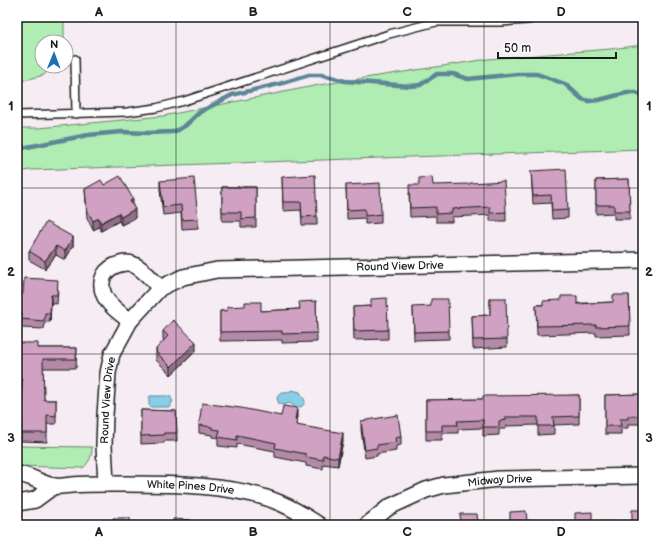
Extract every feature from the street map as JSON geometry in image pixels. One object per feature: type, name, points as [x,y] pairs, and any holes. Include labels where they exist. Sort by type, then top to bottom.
[{"type":"street","name":"Round View Drive","points":[[106,484],[104,445],[108,373],[112,354],[130,322],[160,288],[184,277],[217,270],[643,260]]},
{"type":"street","points":[[130,322],[109,302],[104,295],[102,287],[104,276],[110,268],[120,264],[130,263],[143,271],[160,288]]},
{"type":"street","name":"White Pines Drive","points":[[17,474],[24,475],[54,486],[142,484],[204,487],[247,493],[279,502],[319,525]]},
{"type":"street","name":"Midway Drive","points":[[368,525],[389,507],[426,490],[444,485],[499,479],[643,476]]},
{"type":"street","points":[[17,503],[35,500],[54,486]]},
{"type":"lane","points":[[17,115],[126,112],[156,108],[184,101],[388,34],[436,22],[501,22],[527,20],[541,17]]},
{"type":"lane","points":[[75,59],[76,114]]},
{"type":"green space","points":[[17,17],[64,17],[64,34],[34,34],[34,74],[45,74],[17,82]]},
{"type":"green space","points":[[643,45],[643,149],[31,170],[17,172],[17,128],[39,128],[163,116],[319,85],[488,59]]},
{"type":"green space","points":[[17,446],[92,447],[92,450],[89,461],[83,468],[17,466]]},
{"type":"water","points":[[292,390],[300,392],[305,401],[301,407],[296,408],[290,403],[283,405],[279,404],[277,398],[280,393],[286,393]]},
{"type":"water","points":[[150,396],[170,396],[173,402],[171,403],[171,407],[151,407],[149,405]]},
{"type":"building","points":[[566,169],[568,210],[552,211],[551,195],[533,196],[531,171]]},
{"type":"building","points":[[315,175],[317,216],[302,217],[301,202],[283,202],[282,177]]},
{"type":"building","points":[[120,176],[133,199],[130,201],[135,209],[121,217],[119,213],[101,223],[99,218],[93,221],[87,210],[85,189],[101,180],[104,185]]},
{"type":"building","points":[[432,177],[433,185],[504,181],[506,212],[490,213],[490,207],[452,209],[452,213],[436,214],[436,207],[410,208],[409,185],[419,185],[419,178]]},
{"type":"building","points":[[194,178],[198,219],[182,220],[181,205],[163,207],[160,181]]},
{"type":"building","points":[[629,179],[630,211],[614,211],[614,205],[596,205],[596,180]]},
{"type":"building","points":[[380,183],[381,214],[365,216],[365,209],[347,210],[346,185]]},
{"type":"building","points":[[222,187],[256,187],[256,218],[241,219],[241,212],[222,212]]},
{"type":"building","points":[[46,222],[73,237],[65,251],[56,246],[45,261],[29,251]]},
{"type":"building","points":[[24,278],[58,280],[57,295],[51,295],[50,313],[45,313],[44,321],[21,319],[22,313],[17,312],[18,294],[23,294]]},
{"type":"building","points":[[613,295],[629,295],[630,326],[537,326],[536,305],[543,305],[543,301],[561,300],[561,296],[577,296],[577,304],[613,302]]},
{"type":"building","points":[[387,298],[388,330],[354,331],[353,307],[371,306],[371,299]]},
{"type":"building","points":[[490,298],[506,298],[507,339],[473,340],[472,316],[490,315]]},
{"type":"building","points":[[431,299],[448,299],[449,331],[414,332],[413,307],[431,306]]},
{"type":"building","points":[[316,301],[317,333],[282,334],[282,331],[220,332],[220,311],[227,311],[227,307],[245,306],[245,302],[261,302],[261,311],[300,309],[299,302]]},
{"type":"building","points":[[173,320],[196,342],[171,367],[156,352],[156,349],[168,336],[163,331]]},
{"type":"building","points":[[17,343],[38,343],[38,348],[77,348],[76,359],[43,359],[44,400],[56,400],[56,416],[47,415],[47,433],[21,433],[22,379],[17,379]]},
{"type":"building","points":[[643,394],[643,416],[628,416],[628,419],[620,419],[621,426],[605,426],[605,395]]},
{"type":"building","points":[[579,395],[579,416],[553,417],[554,426],[538,426],[538,417],[506,417],[506,420],[499,421],[499,427],[483,427],[483,420],[457,421],[458,425],[442,425],[442,431],[426,431],[426,400],[483,399],[483,396]]},
{"type":"building","points":[[202,403],[241,408],[281,416],[283,406],[297,408],[295,420],[297,420],[296,425],[343,433],[338,458],[323,455],[323,460],[306,457],[306,454],[275,448],[276,443],[237,435],[237,440],[218,437],[220,430],[199,425]]},
{"type":"building","points":[[141,410],[176,411],[177,433],[141,436]]},
{"type":"building","points":[[398,415],[401,437],[395,438],[396,442],[377,445],[377,448],[365,450],[361,421]]},
{"type":"building","points":[[632,510],[643,510],[643,525],[575,525],[575,513],[592,512],[592,522],[632,522]]},
{"type":"building","points":[[526,511],[527,521],[549,521],[549,525],[461,525],[460,514],[477,514],[478,523],[510,523],[510,512]]},
{"type":"building","points":[[113,518],[130,518],[130,522],[139,522],[139,525],[102,525],[112,524]]},
{"type":"building","points":[[173,519],[191,520],[191,525],[173,525]]},
{"type":"building","points":[[89,521],[90,525],[49,525],[49,524]]},
{"type":"waterway","points":[[17,149],[88,135],[122,132],[172,132],[186,125],[200,112],[232,95],[309,75],[323,75],[345,81],[411,86],[420,85],[437,74],[453,74],[468,79],[518,74],[537,74],[565,84],[582,99],[589,101],[626,93],[636,93],[643,96]]}]
